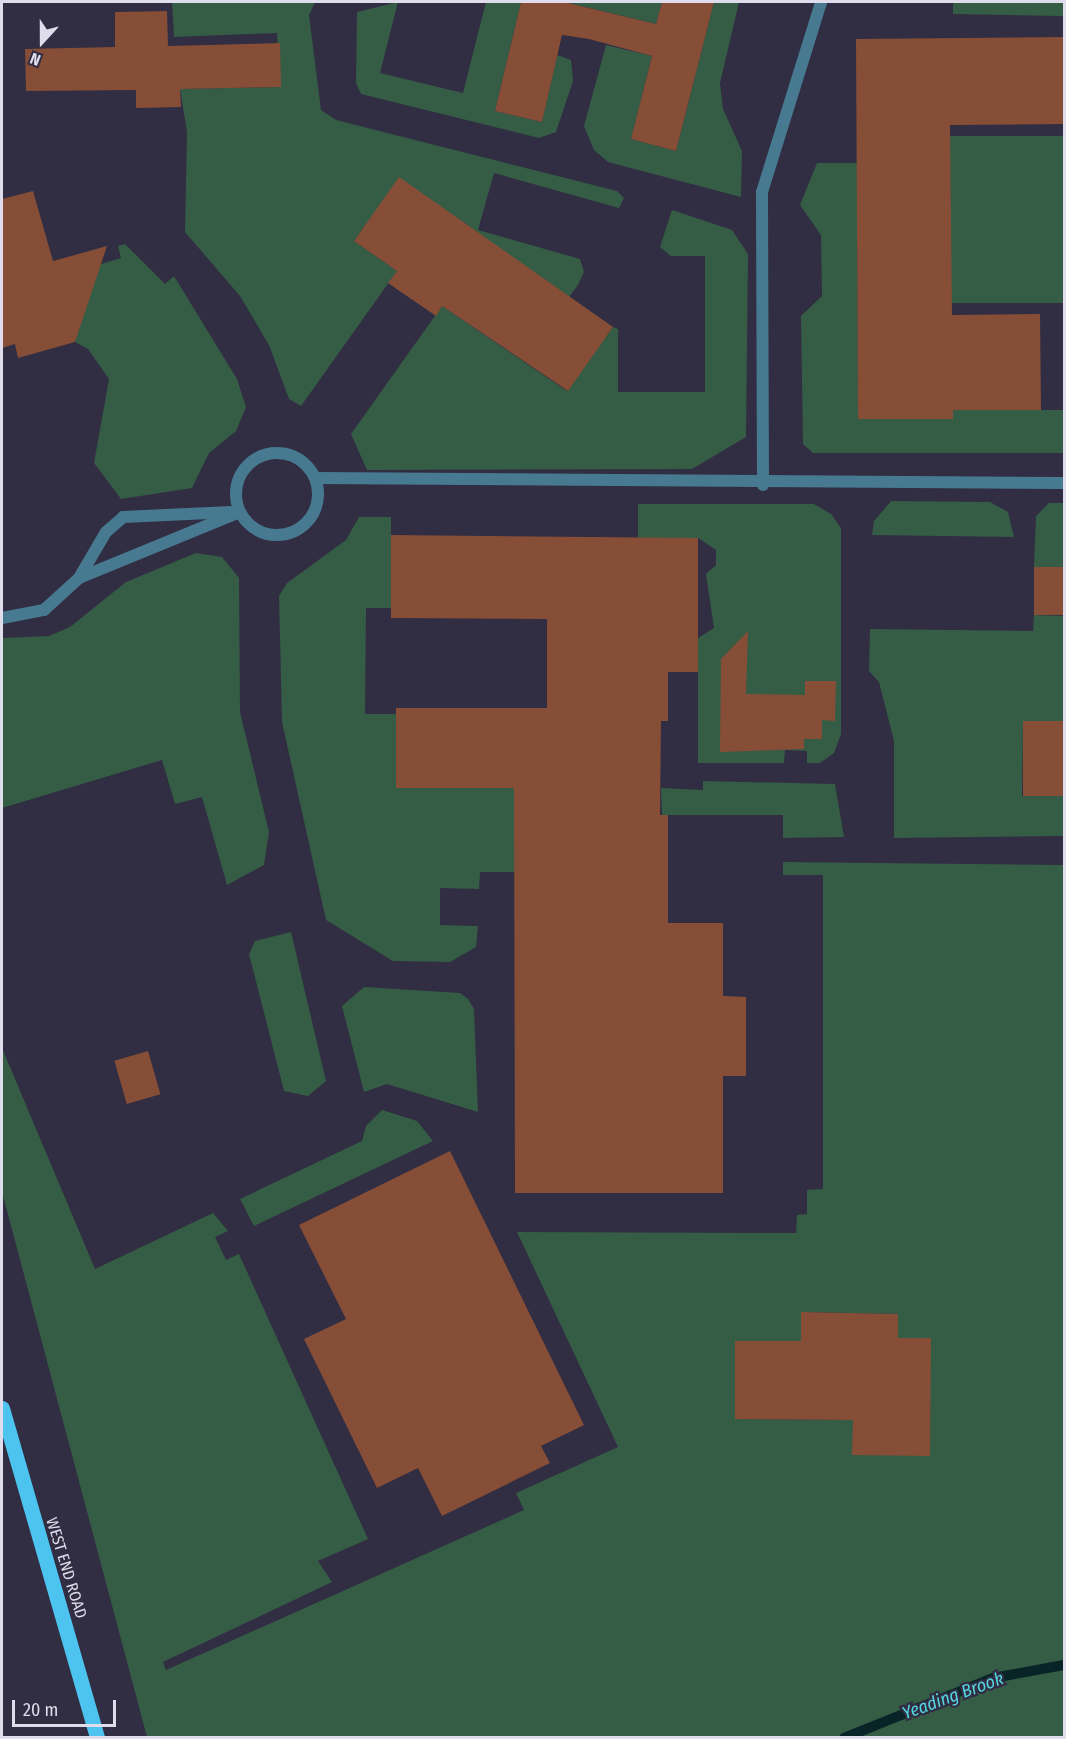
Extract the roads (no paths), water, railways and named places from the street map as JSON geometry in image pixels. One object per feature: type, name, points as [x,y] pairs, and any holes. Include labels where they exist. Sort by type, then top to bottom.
[{"type":"main road","name":"WEST END ROAD","points":[[2,1408],[98,1737]]},
{"type":"street","points":[[763,485],[762,192],[821,2]]},
{"type":"street","points":[[240,512],[240,476],[256,459],[290,455],[315,478],[763,485],[1065,483]]},
{"type":"street","points":[[2,618],[44,610],[79,578],[106,532],[123,517],[240,512],[268,534],[293,531],[312,515],[315,478]]},
{"type":"street","points":[[79,578],[240,512]]},
{"type":"waterway","name":"Yeading Brook","points":[[844,1738],[993,1678],[1064,1665]]}]
